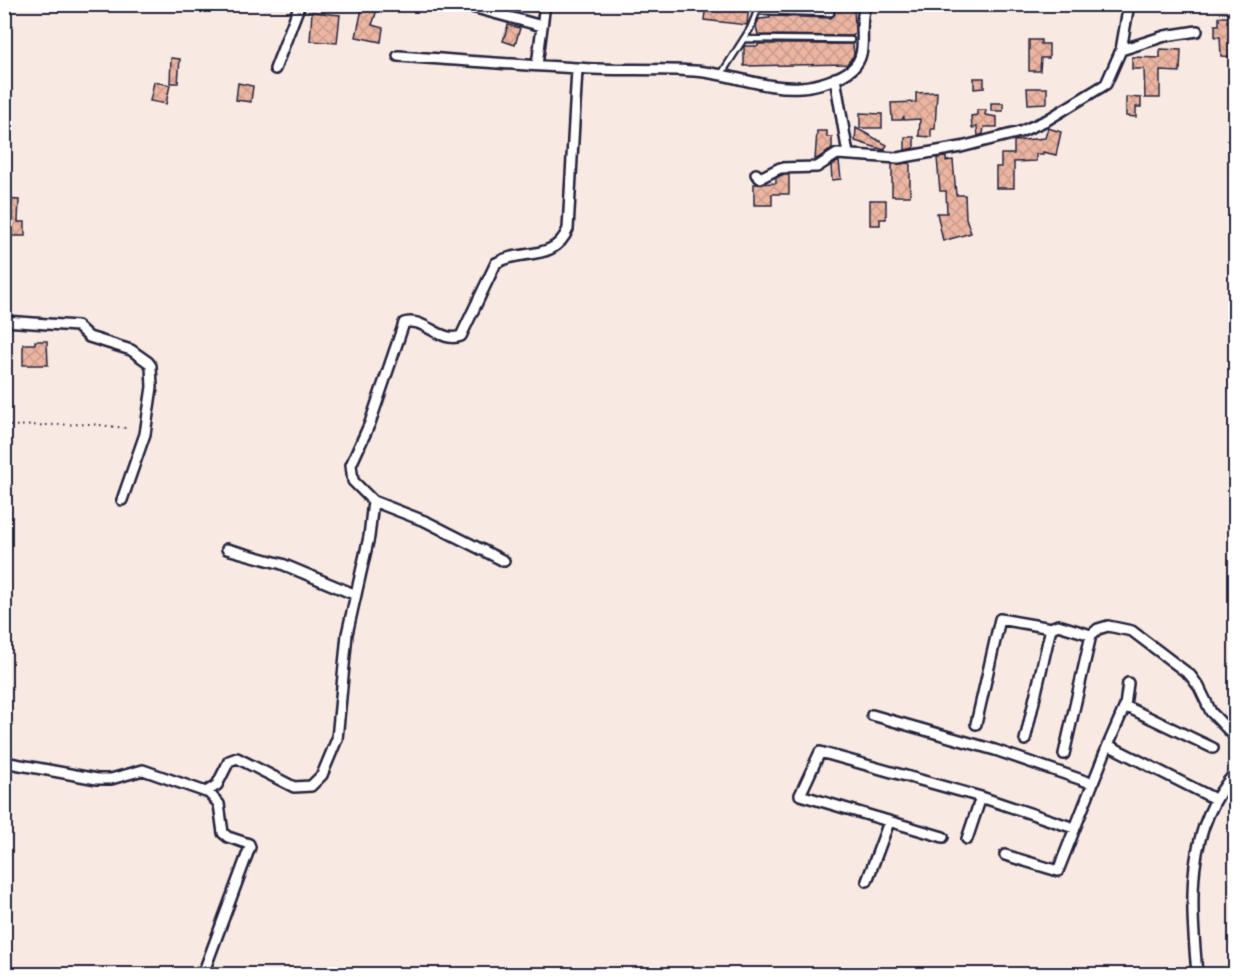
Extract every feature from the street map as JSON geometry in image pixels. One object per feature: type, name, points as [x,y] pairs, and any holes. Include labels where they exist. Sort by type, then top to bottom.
[{"type":"street","points":[[275,69],[300,4]]},
{"type":"street","points":[[461,4],[542,26]]},
{"type":"street","points":[[537,65],[545,4]]},
{"type":"street","points":[[398,56],[577,69],[722,73],[759,84],[784,87],[811,86],[851,70],[861,57],[863,15],[866,4]]},
{"type":"street","points":[[756,174],[760,178],[780,168],[817,167],[831,156],[848,154],[898,158],[1020,132],[1072,106],[1106,84],[1122,50],[1129,4]]},
{"type":"street","points":[[1122,50],[1165,36],[1197,31]]},
{"type":"street","points":[[504,561],[427,522],[373,501],[352,481],[351,465],[370,423],[404,323],[414,321],[446,337],[461,336],[496,263],[514,257],[545,253],[558,245],[566,235],[577,69]]},
{"type":"street","points":[[835,78],[848,154]]},
{"type":"street","points":[[4,321],[77,326],[89,337],[131,350],[151,366],[152,387],[147,424],[134,471],[122,500]]},
{"type":"street","points":[[208,792],[217,784],[228,763],[234,759],[294,787],[311,786],[322,775],[338,739],[342,664],[369,537],[373,501]]},
{"type":"street","points":[[227,549],[282,564],[356,595]]},
{"type":"street","points":[[976,724],[1001,618],[1051,628],[1058,626],[1091,635]]},
{"type":"street","points":[[1064,754],[1091,635],[1098,629],[1108,626],[1124,628],[1141,638],[1190,675],[1199,687],[1211,712],[1236,738]]},
{"type":"street","points":[[1025,740],[1051,628]]},
{"type":"street","points":[[1005,855],[1058,871],[1091,783],[1125,706],[1128,683]]},
{"type":"street","points":[[1125,706],[1213,748]]},
{"type":"street","points":[[872,715],[995,750],[1091,783]]},
{"type":"street","points":[[1108,745],[1215,799]]},
{"type":"street","points":[[943,837],[800,795],[820,752],[981,797],[1074,828]]},
{"type":"street","points":[[4,762],[97,779],[143,770],[208,792],[219,804],[223,833],[249,844],[250,847],[203,975]]},
{"type":"street","points":[[1197,975],[1193,926],[1195,850],[1215,799],[1236,772]]},
{"type":"street","points":[[967,839],[981,797]]},
{"type":"street","points":[[867,881],[889,822]]},
{"type":"lane","points":[[722,73],[745,39],[760,4]]},
{"type":"lane","points":[[758,11],[831,13]]},
{"type":"lane","points":[[745,39],[851,40]]},
{"type":"path","points":[[4,426],[72,424],[126,428]]},
{"type":"building","points":[[363,4],[379,4],[372,25],[383,28],[381,42],[356,37]]},
{"type":"building","points":[[706,4],[749,4],[747,25],[704,20]]},
{"type":"building","points":[[770,4],[854,4],[855,33],[853,36],[758,35],[756,26],[759,19],[770,18],[770,16],[831,18],[835,14],[831,9],[770,7]]},
{"type":"building","points":[[312,12],[340,15],[337,43],[310,41]]},
{"type":"building","points":[[1219,17],[1228,17],[1227,22],[1236,23],[1234,57],[1221,56],[1220,37],[1215,37],[1215,25],[1219,25]]},
{"type":"building","points":[[508,25],[520,28],[515,45],[503,41]]},
{"type":"building","points":[[1029,40],[1041,40],[1041,44],[1049,44],[1049,58],[1041,58],[1040,71],[1029,71]]},
{"type":"building","points":[[758,44],[853,44],[854,55],[847,64],[744,66],[744,46],[758,46]]},
{"type":"building","points":[[1160,49],[1181,50],[1180,72],[1160,71],[1160,98],[1145,98],[1144,69],[1132,69],[1132,57],[1160,58]]},
{"type":"building","points":[[171,58],[180,59],[178,83],[170,83]]},
{"type":"building","points":[[974,78],[984,78],[984,88],[974,89]]},
{"type":"building","points":[[154,82],[170,85],[166,104],[150,101]]},
{"type":"building","points":[[238,83],[253,86],[251,102],[236,100]]},
{"type":"building","points":[[1027,88],[1047,88],[1047,103],[1028,104]]},
{"type":"building","points":[[937,92],[935,129],[931,129],[931,137],[919,136],[920,119],[904,120],[904,116],[902,120],[892,120],[891,103],[916,102],[916,93]]},
{"type":"building","points":[[1126,97],[1141,98],[1141,107],[1136,107],[1136,117],[1126,116]]},
{"type":"building","points":[[991,103],[1003,103],[1003,111],[991,111]]},
{"type":"building","points":[[977,110],[986,110],[985,115],[997,117],[997,127],[984,127],[983,134],[978,136],[977,127],[972,128],[971,116],[977,115]]},
{"type":"building","points":[[860,113],[882,114],[882,128],[860,128]]},
{"type":"building","points":[[856,128],[887,145],[884,150],[855,141]]},
{"type":"building","points":[[1048,128],[1061,132],[1056,155],[1043,152],[1043,154],[1036,154],[1036,161],[1014,162],[1014,188],[996,188],[996,167],[1001,167],[1001,154],[1014,154],[1014,141],[1045,138]]},
{"type":"building","points":[[817,131],[827,131],[827,137],[832,137],[832,149],[815,160]]},
{"type":"building","points":[[905,137],[914,137],[914,148],[905,150]]},
{"type":"building","points":[[946,157],[946,161],[953,160],[956,195],[965,195],[966,218],[971,233],[943,241],[937,213],[947,213],[946,191],[940,191],[937,158]]},
{"type":"building","points":[[839,161],[841,179],[832,180],[831,166]]},
{"type":"building","points":[[910,163],[910,196],[892,196],[892,164]]},
{"type":"building","points":[[789,175],[789,194],[772,194],[772,205],[754,205],[754,184],[776,183],[776,178]]},
{"type":"building","points":[[4,199],[19,200],[18,222],[25,222],[25,236],[5,236]]},
{"type":"building","points":[[870,200],[886,200],[886,219],[880,219],[880,225],[870,225]]},
{"type":"building","points":[[35,341],[47,341],[48,365],[23,365],[23,344],[35,344]]}]
